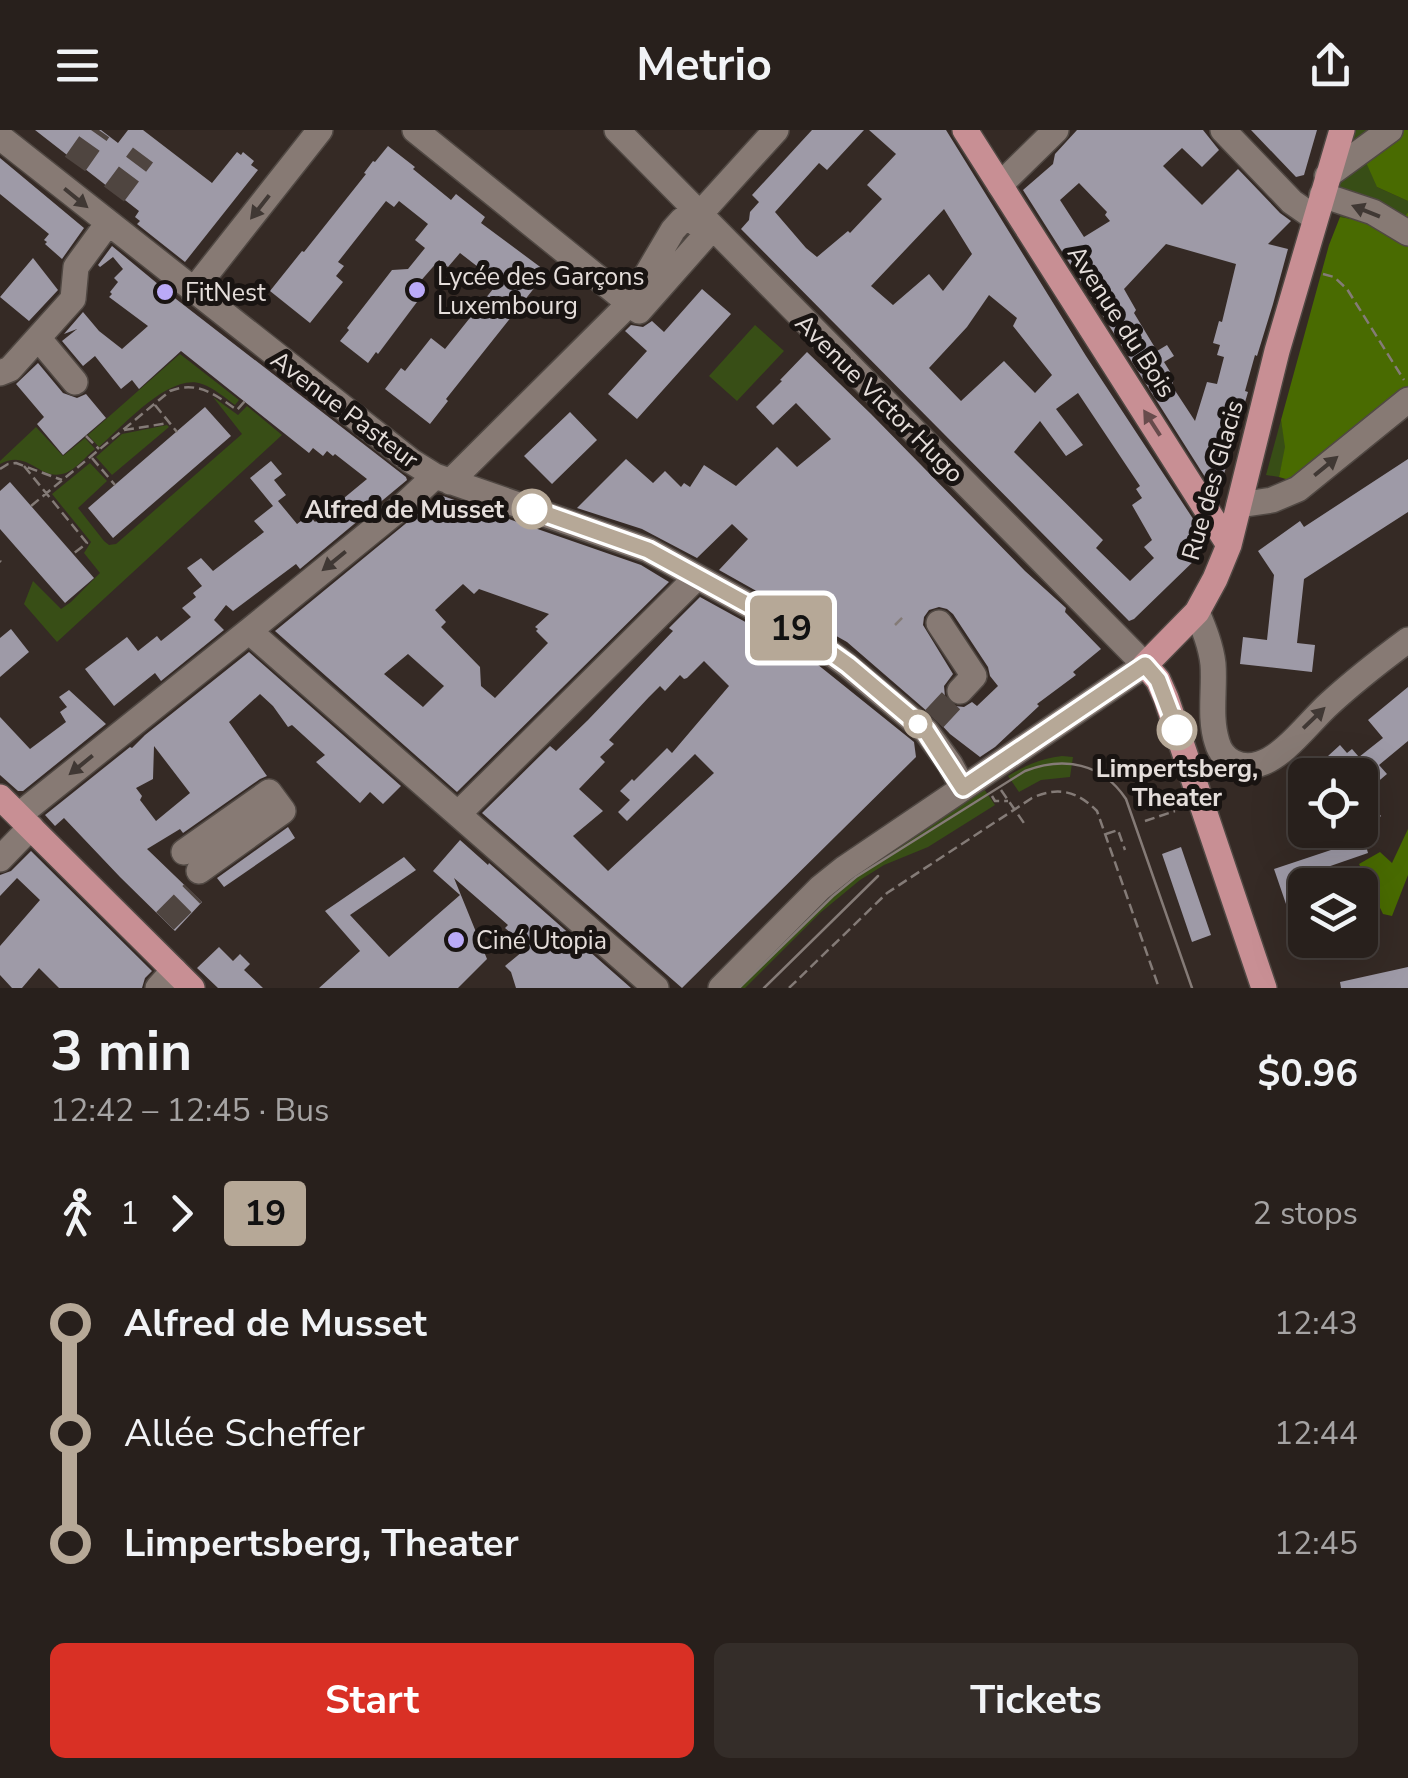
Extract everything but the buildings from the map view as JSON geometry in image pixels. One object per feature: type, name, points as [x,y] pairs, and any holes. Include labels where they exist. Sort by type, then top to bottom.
[{"type":"main road","name":"Avenue du Bois","points":[[965,130],[1230,544]]},
{"type":"main road","name":"Rue des Glacis","points":[[1145,665],[1198,612],[1230,544],[1277,351],[1342,130]]},
{"type":"main road","points":[[1145,665],[1166,698],[1264,988]]},
{"type":"main road","points":[[16,813],[175,982]]},
{"type":"street","points":[[193,291],[320,130]]},
{"type":"street","points":[[396,130],[574,274],[569,280]]},
{"type":"street","points":[[415,130],[640,311],[707,234],[695,217],[605,130]]},
{"type":"street","name":"Avenue Victor Hugo","points":[[617,130],[695,217],[1145,665]]},
{"type":"street","points":[[695,217],[776,130]]},
{"type":"street","points":[[1000,185],[1056,130]]},
{"type":"street","points":[[1222,130],[1292,202],[1321,196],[1372,212],[1408,233]]},
{"type":"street","points":[[1321,196],[1390,130]]},
{"type":"street","name":"Avenue Pasteur","points":[[0,137],[411,461],[443,479],[626,541],[816,642],[930,725],[963,788]]},
{"type":"street","points":[[0,374],[10,370],[73,299],[76,268],[108,223]]},
{"type":"street","points":[[0,858],[16,813],[405,504],[443,479],[630,303]]},
{"type":"street","points":[[39,338],[75,382]]},
{"type":"street","points":[[1239,505],[1272,500],[1298,489],[1408,400]]},
{"type":"street","points":[[458,814],[697,576]]},
{"type":"street","points":[[1198,612],[1213,662],[1216,740],[1226,758],[1246,767],[1277,754],[1327,706],[1408,640]]},
{"type":"street","points":[[938,622],[974,676],[960,691]]},
{"type":"street","points":[[249,631],[656,988]]},
{"type":"street","points":[[721,988],[820,888],[845,868],[1145,665]]},
{"type":"path","points":[[1321,273],[1334,277],[1346,289],[1408,387]]},
{"type":"path","points":[[31,506],[170,391],[192,386],[211,392],[237,410],[245,401]]},
{"type":"path","points":[[154,404],[177,432]]},
{"type":"path","points":[[122,430],[169,423]]},
{"type":"path","points":[[86,436],[99,450]]},
{"type":"path","points":[[91,456],[114,485]]},
{"type":"path","points":[[0,469],[16,463],[62,480]]},
{"type":"path","points":[[24,466],[87,543],[73,554]]},
{"type":"path","points":[[895,624],[905,615]]},
{"type":"path","points":[[789,988],[886,893],[1014,810],[1045,792],[1060,790],[1086,800],[1097,812],[1159,988]]},
{"type":"path","points":[[1008,801],[1026,826]]},
{"type":"path","points":[[1144,821],[1175,811]]},
{"type":"path","points":[[1106,834],[1118,830],[1125,850]]},
{"type":"green space","points":[[1354,130],[1390,130],[1377,187],[1408,201],[1408,212],[1399,227],[1340,217],[1348,196],[1336,186]]},
{"type":"green space","points":[[1390,130],[1408,130],[1408,201],[1377,187],[1361,151]]},
{"type":"green space","points":[[1408,212],[1408,389],[1296,482],[1279,477],[1285,447],[1281,420],[1340,217],[1398,227]]},
{"type":"green space","points":[[755,325],[784,351],[737,401],[709,376]]},
{"type":"green space","points":[[180,354],[239,400],[235,405],[202,384],[176,386],[147,404],[99,447],[88,435]]},
{"type":"green space","points":[[213,397],[238,415],[247,406],[282,435],[57,642],[24,604],[33,581],[61,609],[100,573],[84,553],[91,542],[52,494],[90,463],[107,481],[78,508],[104,541],[116,544],[242,434]]},
{"type":"green space","points":[[1281,420],[1286,447],[1279,477],[1266,475]]},
{"type":"green space","points":[[167,425],[112,475],[96,457],[122,434]]},
{"type":"green space","points":[[36,427],[63,456],[85,438],[95,449],[62,474],[47,473],[18,460],[0,464]]},
{"type":"green space","points":[[1073,757],[1070,777],[1041,780],[1019,792],[1008,776],[1034,763]]},
{"type":"green space","points":[[982,786],[995,805],[928,847],[884,865],[860,880],[820,913],[745,988],[733,988],[835,887]]},
{"type":"green space","points":[[1408,829],[1408,875],[1392,916],[1383,914],[1378,904],[1378,868],[1361,868],[1359,864],[1380,852],[1392,863]]},
{"type":"tunnel","points":[[75,164],[99,130]]},
{"type":"tunnel","points":[[114,194],[143,155]]},
{"type":"tunnel","points":[[934,719],[960,691]]},
{"type":"tunnel","points":[[165,921],[193,893]]},
{"type":"tram line","points":[[739,988],[856,877],[1025,771],[1054,764],[1094,770],[1126,799],[1192,988]]},
{"type":"tram line","points":[[764,988],[878,876]]},
{"type":"bus line","name":"19","points":[[532,509],[648,550],[816,642],[926,731],[963,788],[1145,665],[1158,680],[1177,730]]},
{"type":"place","name":"Lycée des Garçons Luxembourg","points":[[417,290]]},
{"type":"place","name":"FitNest","points":[[165,292]]},
{"type":"place","name":"Alfred de Musset","points":[[532,509]]},
{"type":"place","name":"Limpertsberg, Theater","points":[[1177,730]]},
{"type":"place","name":"Ciné Utopia","points":[[456,940]]}]
